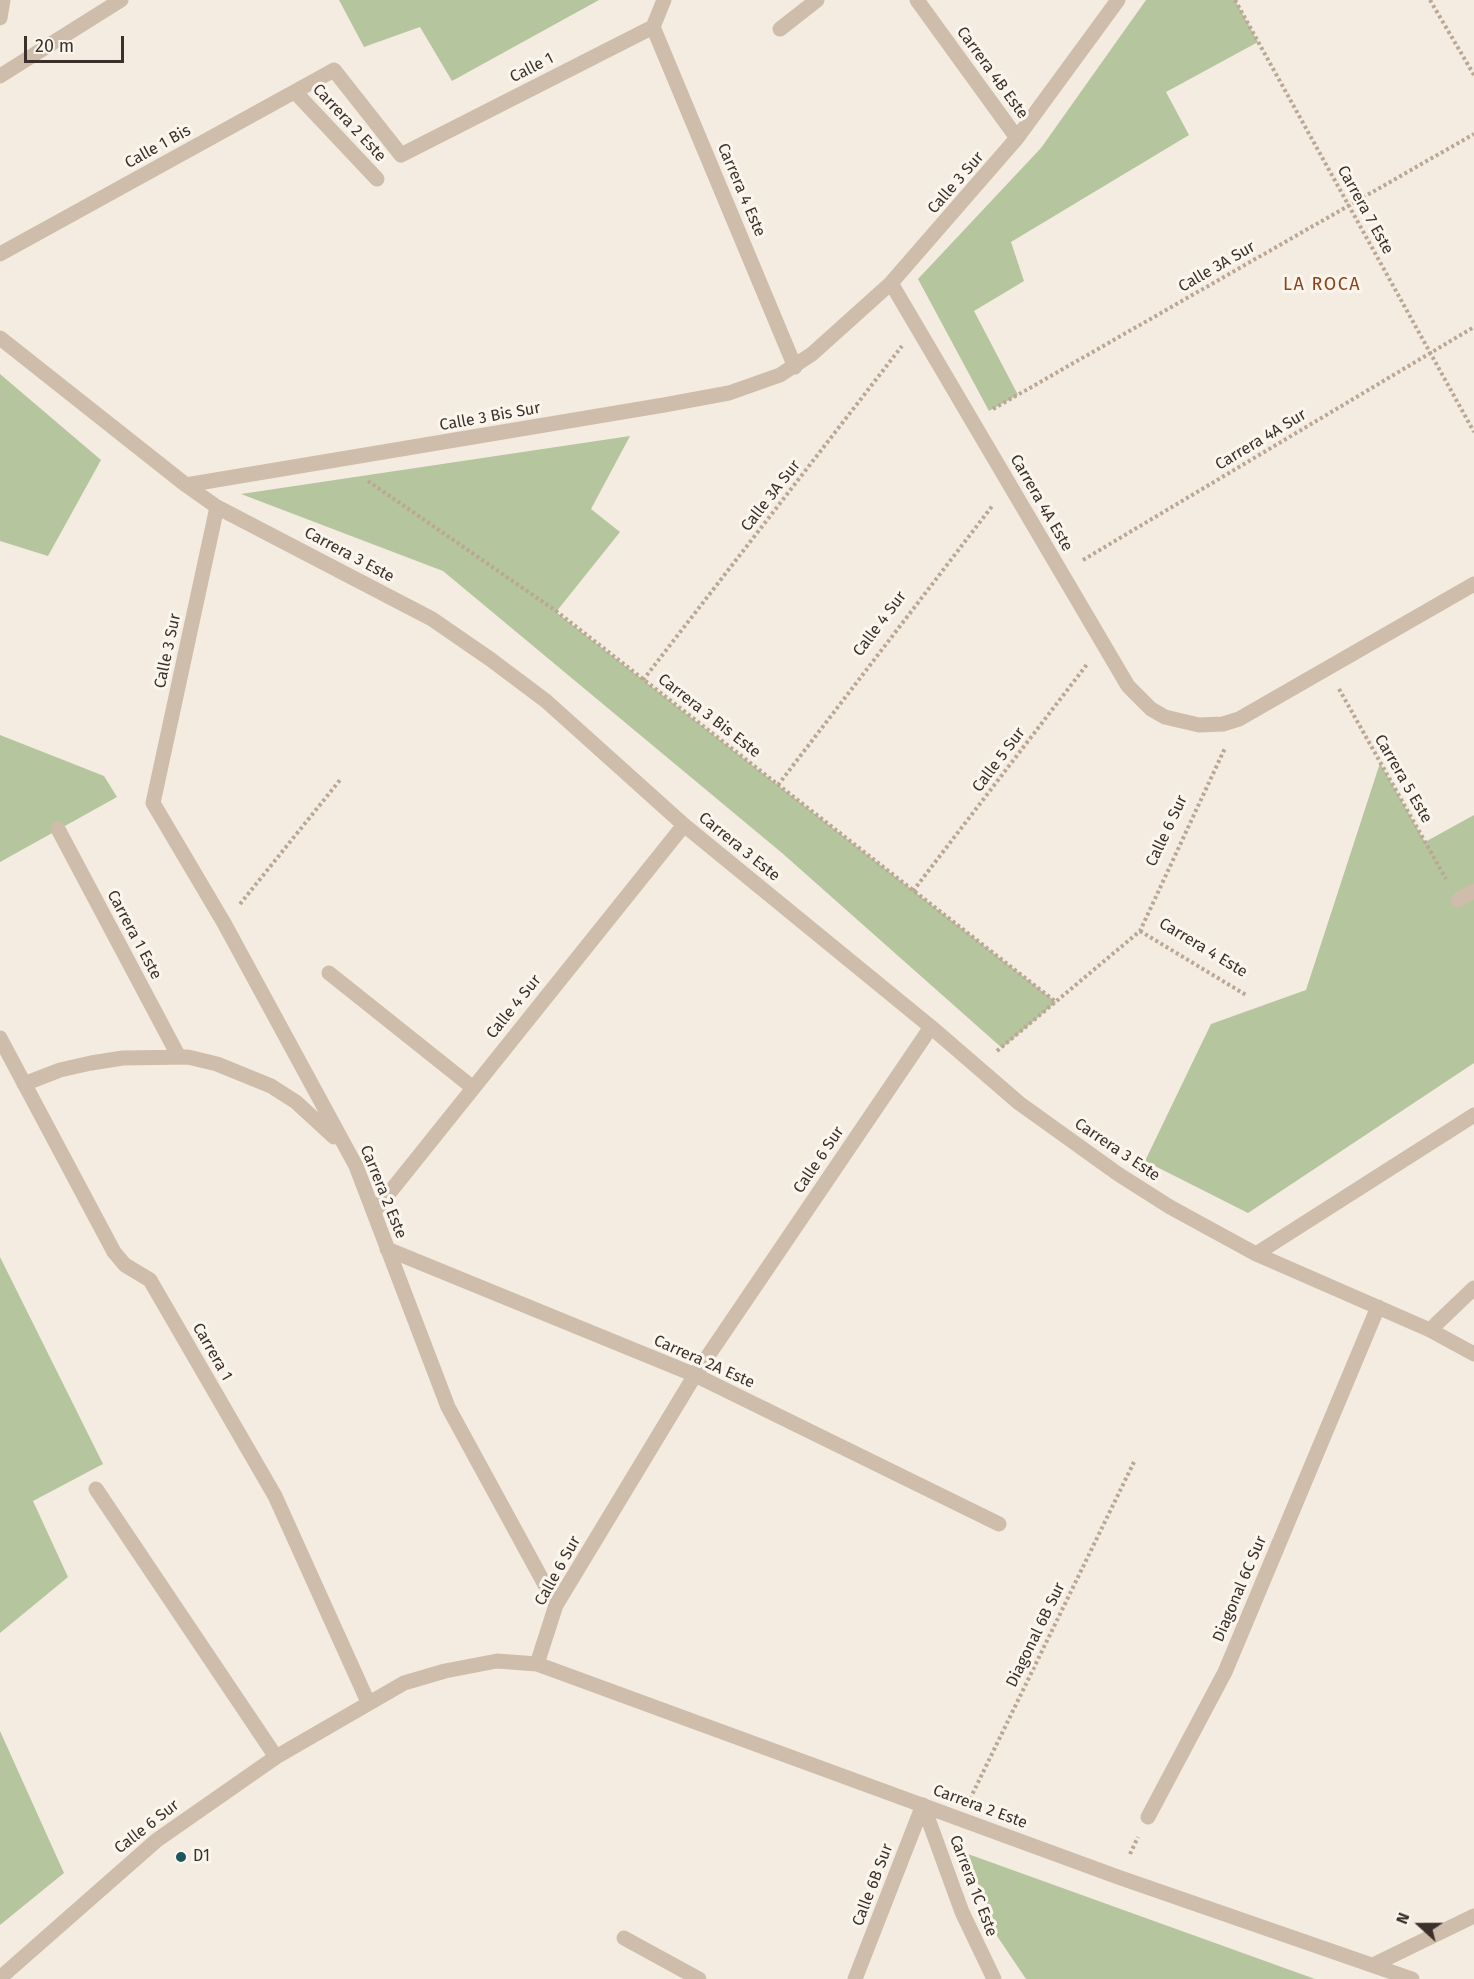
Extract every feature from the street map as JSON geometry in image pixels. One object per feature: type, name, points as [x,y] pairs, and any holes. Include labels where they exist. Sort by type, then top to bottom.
[{"type":"street","points":[[0,18],[3,0]]},
{"type":"street","points":[[0,76],[121,0]]},
{"type":"street","points":[[653,27],[664,0]]},
{"type":"street","points":[[780,29],[817,0]]},
{"type":"street","name":"Carrera 4B Este","points":[[917,0],[1017,138]]},
{"type":"street","name":"Calle 3 Sur","points":[[795,367],[891,283],[1017,138],[1118,0]]},
{"type":"street","name":"Calle 1","points":[[401,155],[653,27]]},
{"type":"street","name":"Carrera 4 Este","points":[[653,27],[795,367]]},
{"type":"street","name":"Carrera 2 Este","points":[[334,70],[401,155]]},
{"type":"street","name":"Calle 1 Bis","points":[[0,254],[334,70]]},
{"type":"street","name":"Carrera 2 Este","points":[[295,92],[376,179]]},
{"type":"street","name":"Carrera 4A Este","points":[[891,283],[1128,686],[1151,709],[1180,722],[1199,725],[1222,724],[1239,718]]},
{"type":"street","name":"Carrera 3 Este","points":[[0,338],[186,485],[218,507],[432,619],[490,658],[546,701],[684,825],[931,1027],[1019,1103],[1118,1174],[1170,1207],[1256,1254],[1430,1330],[1474,1354]]},
{"type":"street","name":"Calle 3 Bis Sur","points":[[186,485],[339,461],[729,393],[771,379],[795,367]]},
{"type":"street","name":"Calle 3 Sur","points":[[153,803],[218,507]]},
{"type":"street","points":[[1239,718],[1474,584]]},
{"type":"street","name":"Carrera 2 Este","points":[[153,803],[224,923],[356,1166],[448,1407],[556,1605]]},
{"type":"street","name":"Calle 4 Sur","points":[[374,1212],[684,825]]},
{"type":"street","name":"Carrera 1 Este","points":[[58,829],[179,1057]]},
{"type":"street","points":[[1458,900],[1474,891]]},
{"type":"street","points":[[329,973],[472,1087]]},
{"type":"street","name":"Calle 6 Sur","points":[[0,1978],[157,1840],[276,1757],[368,1702],[404,1683],[474,1664],[497,1661],[537,1664],[556,1605],[695,1375],[931,1027]]},
{"type":"street","name":"Carrera 1","points":[[0,1038],[114,1252],[125,1265],[150,1280],[275,1496],[368,1702]]},
{"type":"street","points":[[24,1084],[60,1070],[123,1058],[179,1057],[217,1064],[271,1086],[318,1120],[356,1166]]},
{"type":"street","points":[[1256,1254],[1474,1115]]},
{"type":"street","name":"Carrera 2A Este","points":[[387,1249],[695,1375],[999,1524]]},
{"type":"street","points":[[1430,1330],[1474,1288]]},
{"type":"street","name":"Diagonal 6C Sur","points":[[1148,1817],[1225,1672],[1378,1307]]},
{"type":"street","points":[[96,1489],[276,1757]]},
{"type":"street","name":"Carrera 2 Este","points":[[537,1664],[1118,1877],[1413,1979]]},
{"type":"street","name":"Calle 6B Sur","points":[[855,1979],[923,1805]]},
{"type":"street","name":"Carrera 1C Este","points":[[923,1805],[962,1912],[994,1979]]},
{"type":"street","points":[[1373,1965],[1474,1916]]},
{"type":"street","points":[[624,1938],[699,1979]]},
{"type":"path","name":"Carrera 7 Este","points":[[1235,0],[1474,432]]},
{"type":"path","points":[[1430,0],[1474,75]]},
{"type":"path","name":"Calle 3A Sur","points":[[972,421],[1474,134]]},
{"type":"path","name":"Calle 3A Sur","points":[[644,680],[917,326]]},
{"type":"path","name":"Carrera 4A Sur","points":[[1061,573],[1474,327]]},
{"type":"path","name":"Carrera 3 Bis Este","points":[[339,461],[556,611],[1056,1002]]},
{"type":"path","name":"Calle 4 Sur","points":[[778,785],[1009,484]]},
{"type":"path","name":"Calle 5 Sur","points":[[913,891],[1103,643]]},
{"type":"path","name":"Carrera 5 Este","points":[[1327,669],[1458,900]]},
{"type":"path","name":"Calle 6 Sur","points":[[979,1068],[1140,931],[1239,718]]},
{"type":"path","points":[[224,923],[340,780]]},
{"type":"path","name":"Carrera 4 Este","points":[[1140,931],[1246,995]]},
{"type":"path","name":"Diagonal 6B Sur","points":[[961,1818],[1134,1462]]},
{"type":"path","points":[[1118,1877],[1148,1817]]},
{"type":"green space","points":[[339,0],[599,0],[452,81],[420,27],[364,47]]},
{"type":"green space","points":[[1146,0],[1235,0],[1258,42],[1166,92],[1189,135],[1011,242],[1024,281],[974,311],[1018,395],[989,411],[918,279],[1041,148]]},
{"type":"green space","points":[[0,374],[101,460],[48,556],[0,541]]},
{"type":"green space","points":[[630,436],[591,509],[620,532],[556,612],[1056,1002],[1002,1048],[782,853],[443,571],[241,494]]},
{"type":"green space","points":[[0,735],[104,776],[117,797],[0,862]]},
{"type":"green space","points":[[1380,763],[1425,842],[1474,815],[1474,1063],[1248,1213],[1145,1161],[1211,1024],[1306,990]]},
{"type":"green space","points":[[0,1257],[103,1464],[33,1501],[68,1577],[0,1633]]},
{"type":"green space","points":[[0,1731],[64,1873],[0,1925]]},
{"type":"green space","points":[[968,1854],[1315,1979],[1026,1979],[995,1933]]},
{"type":"place","name":"D1","points":[[181,1857]]},
{"type":"district","name":"LA ROCA","points":[[1322,285]]}]
